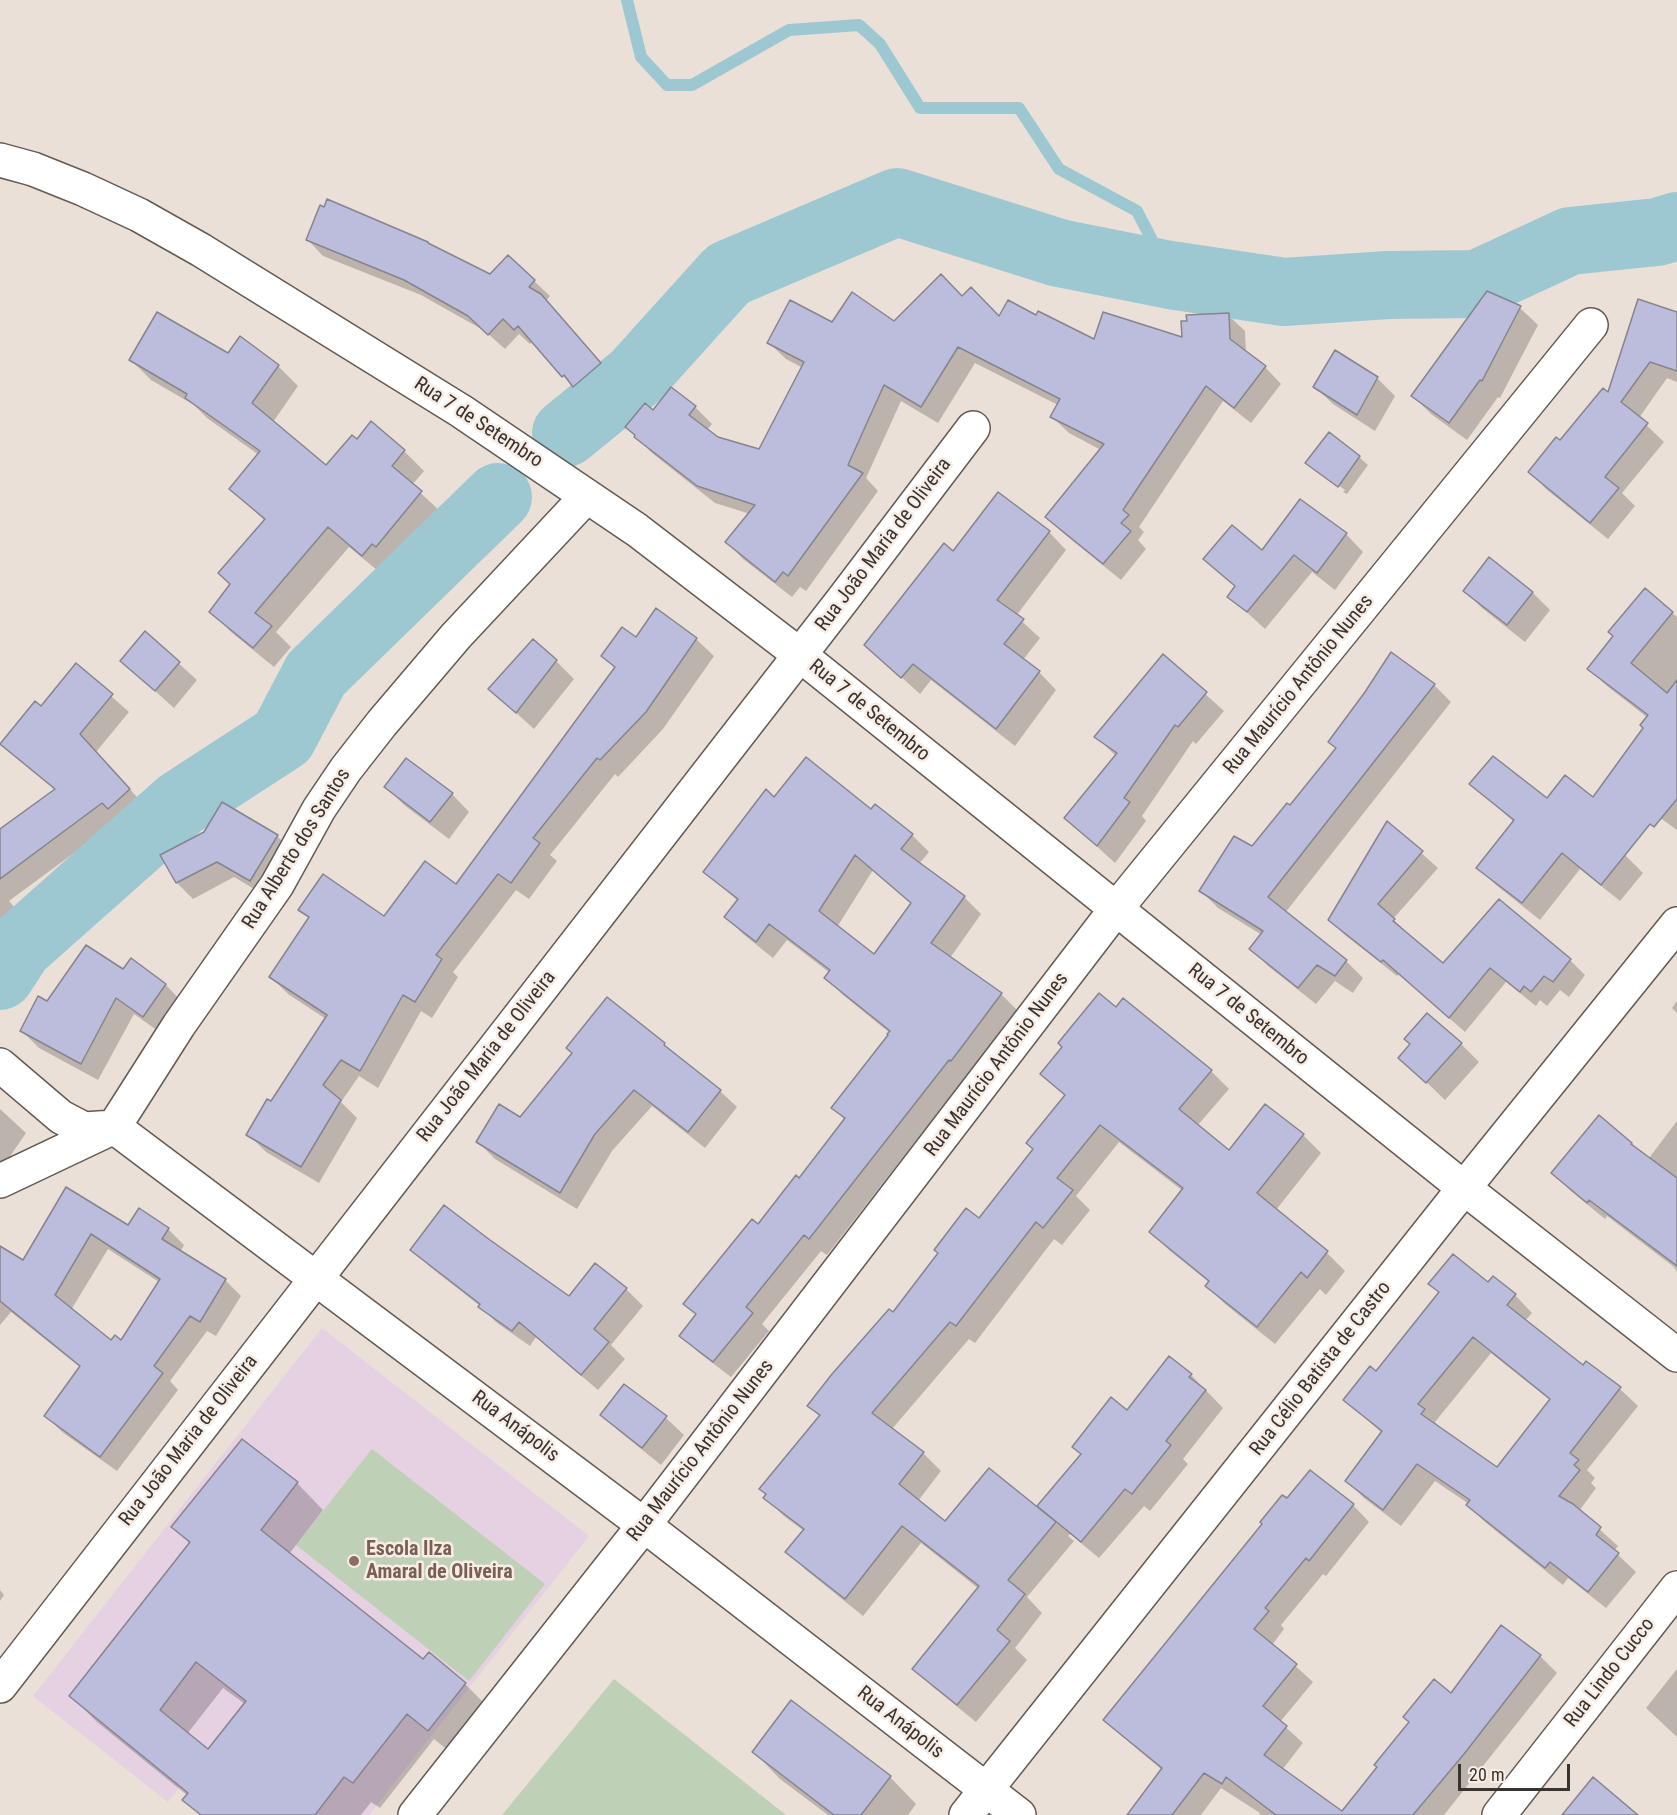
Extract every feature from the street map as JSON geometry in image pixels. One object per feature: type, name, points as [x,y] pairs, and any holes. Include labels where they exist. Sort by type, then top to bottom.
[{"type":"street","name":"Rua 7 de Setembro","points":[[0,160],[33,169],[83,189],[139,215],[201,250],[461,411],[637,530],[800,655],[1464,1188],[1677,1355]]},
{"type":"street","name":"Rua Maurício Antônio Nunes","points":[[414,1815],[644,1525],[1116,909],[1591,325]]},
{"type":"street","name":"Rua João Maria de Oliveira","points":[[0,1686],[800,655],[973,428]]},
{"type":"street","name":"Rua Alberto dos Santos","points":[[114,1127],[179,1025],[277,885],[319,809],[346,769],[456,636],[587,496]]},
{"type":"street","name":"Rua Célio Batista de Castro","points":[[966,1815],[1464,1188],[1677,924]]},
{"type":"street","points":[[0,1065],[61,1117],[84,1129],[114,1127]]},
{"type":"street","points":[[0,1181],[114,1127]]},
{"type":"street","name":"Rua Anápolis","points":[[114,1127],[644,1525],[1019,1815]]},
{"type":"street","name":"Rua Lindo Cucco","points":[[1499,1815],[1677,1588]]},
{"type":"shaded area","name":"Escola Ilza Amaral de Oliveira","points":[[322,1328],[589,1536],[369,1815],[296,1815],[210,1748],[168,1802],[33,1696]]},
{"type":"green space","points":[[372,1449],[545,1584],[469,1681],[296,1545]]},
{"type":"green space","points":[[614,1679],[786,1815],[502,1815]]},
{"type":"building","points":[[327,199],[428,242],[490,274],[508,255],[535,280],[529,287],[541,294],[601,363],[573,387],[518,326],[514,330],[503,319],[488,335],[468,316],[404,280],[306,240],[320,205],[324,207]]},
{"type":"building","points":[[941,274],[962,296],[971,287],[999,316],[1008,300],[1036,315],[1038,311],[1094,339],[1103,312],[1182,337],[1181,321],[1187,321],[1186,315],[1229,313],[1230,339],[1266,366],[1234,408],[1206,386],[1123,510],[1129,515],[1121,523],[1131,531],[1103,564],[1045,517],[1104,444],[1050,417],[1060,399],[958,347],[921,407],[884,385],[848,465],[863,473],[788,576],[783,572],[775,582],[725,542],[755,505],[697,486],[634,437],[635,435],[625,427],[645,403],[653,410],[671,387],[696,406],[689,415],[718,437],[759,449],[804,362],[767,343],[790,300],[832,322],[852,292],[894,321]]},
{"type":"building","points":[[1487,291],[1521,306],[1482,381],[1480,380],[1449,423],[1411,396]]},
{"type":"building","points":[[1638,299],[1677,312],[1677,371],[1650,362],[1621,402],[1648,423],[1605,477],[1619,488],[1590,523],[1528,472],[1556,437],[1560,440],[1603,388],[1608,392]]},
{"type":"building","points":[[157,312],[228,353],[240,336],[279,365],[252,403],[326,465],[352,435],[357,439],[371,421],[405,450],[392,466],[422,491],[376,547],[372,544],[362,556],[328,527],[255,613],[272,626],[253,648],[209,612],[230,584],[218,573],[265,519],[229,489],[260,451],[185,398],[187,394],[129,360]]},
{"type":"building","points":[[1335,350],[1378,377],[1357,415],[1313,387]]},
{"type":"building","points":[[1329,432],[1360,456],[1338,487],[1305,463]]},
{"type":"building","points":[[998,492],[1050,531],[997,600],[1024,619],[1004,644],[1040,671],[996,729],[913,664],[901,678],[864,645],[944,543],[953,551]]},
{"type":"building","points":[[1300,499],[1347,533],[1317,573],[1294,555],[1247,612],[1227,597],[1235,586],[1203,559],[1232,525],[1262,550]]},
{"type":"building","points":[[1489,557],[1533,592],[1507,625],[1463,591]]},
{"type":"building","points":[[1645,588],[1673,612],[1631,663],[1667,693],[1677,680],[1677,799],[1654,827],[1650,824],[1601,885],[1562,853],[1522,903],[1476,868],[1514,820],[1469,784],[1493,756],[1547,798],[1565,775],[1593,797],[1643,728],[1640,725],[1648,715],[1587,669],[1613,636],[1608,632]]},
{"type":"building","points":[[656,608],[697,638],[646,712],[600,760],[597,758],[533,838],[540,843],[511,883],[498,874],[436,955],[442,959],[415,1002],[403,995],[360,1071],[341,1060],[323,1085],[341,1100],[301,1167],[246,1135],[267,1099],[271,1101],[327,1015],[269,977],[309,917],[298,910],[323,874],[384,916],[425,861],[456,884],[615,667],[601,656],[622,627],[636,637]]},
{"type":"building","points":[[145,631],[180,662],[155,691],[120,661]]},
{"type":"building","points":[[533,639],[557,660],[516,713],[488,689]]},
{"type":"building","points":[[1391,652],[1435,684],[1268,897],[1347,960],[1335,976],[1317,965],[1298,988],[1249,949],[1263,931],[1199,891],[1234,836],[1252,846],[1287,803],[1290,805],[1336,748],[1328,742]]},
{"type":"building","points":[[1163,654],[1207,692],[1178,727],[1175,725],[1124,798],[1130,802],[1097,846],[1064,818],[1117,753],[1094,737]]},
{"type":"building","points":[[76,663],[113,694],[80,734],[130,789],[108,809],[102,803],[0,879],[0,829],[55,789],[0,744],[35,701],[41,706]]},
{"type":"building","points":[[806,757],[871,809],[875,804],[913,834],[901,849],[965,896],[931,943],[1002,993],[951,1061],[949,1060],[809,1239],[804,1235],[746,1307],[753,1313],[713,1362],[679,1336],[696,1314],[683,1304],[752,1219],[758,1224],[796,1175],[799,1178],[845,1118],[831,1108],[890,1031],[824,978],[830,970],[769,924],[756,942],[724,917],[738,899],[703,872],[766,789],[774,797]],"holes":[[[855,855],[911,903],[874,954],[819,911]]]},
{"type":"building","points":[[406,758],[453,793],[430,822],[384,787]]},
{"type":"building","points":[[222,802],[278,835],[250,881],[217,862],[176,883],[160,855],[204,832]]},
{"type":"building","points":[[1387,821],[1423,851],[1378,904],[1395,919],[1393,921],[1443,963],[1499,899],[1571,959],[1553,982],[1544,976],[1531,992],[1524,986],[1520,992],[1490,968],[1449,1018],[1383,960],[1381,962],[1328,920]]},
{"type":"building","points":[[86,945],[123,969],[131,958],[166,984],[143,1017],[116,998],[81,1064],[20,1031],[38,996],[47,1001]]},
{"type":"building","points":[[1099,993],[1116,1007],[1123,998],[1212,1070],[1179,1109],[1229,1150],[1265,1104],[1304,1134],[1257,1193],[1328,1251],[1307,1278],[1301,1272],[1257,1327],[1205,1286],[1209,1281],[1149,1232],[1183,1188],[1100,1125],[1057,1178],[1073,1190],[1043,1228],[1036,1222],[956,1326],[950,1322],[872,1413],[924,1452],[899,1484],[945,1521],[989,1468],[1056,1522],[1008,1580],[1025,1594],[997,1630],[1010,1641],[957,1705],[912,1669],[979,1586],[902,1526],[845,1599],[785,1552],[804,1529],[763,1498],[766,1494],[759,1489],[820,1415],[807,1406],[832,1374],[889,1309],[893,1312],[938,1253],[934,1250],[966,1208],[979,1218],[1033,1149],[1026,1143],[1065,1095],[1040,1074],[1062,1047],[1058,1043]]},
{"type":"building","points":[[607,997],[721,1090],[688,1132],[634,1090],[595,1134],[560,1193],[476,1142],[499,1104],[520,1117],[572,1053],[566,1048]]},
{"type":"building","points":[[1427,1013],[1462,1043],[1426,1083],[1398,1058],[1410,1044],[1404,1039]]},
{"type":"building","points":[[1599,1115],[1631,1144],[1677,1178],[1677,1266],[1589,1200],[1587,1203],[1551,1173]]},
{"type":"building","points":[[66,1187],[128,1225],[139,1208],[169,1228],[162,1239],[226,1279],[200,1322],[190,1316],[154,1366],[163,1373],[100,1457],[44,1416],[80,1366],[0,1301],[0,1246],[23,1260]],"holes":[[[91,1234],[160,1279],[121,1340],[115,1335],[111,1340],[55,1295]]]},
{"type":"building","points":[[444,1205],[569,1296],[595,1263],[627,1288],[594,1329],[609,1342],[581,1375],[519,1322],[512,1331],[478,1307],[480,1304],[410,1250]]},
{"type":"building","points":[[1453,1254],[1488,1282],[1493,1276],[1516,1294],[1507,1305],[1583,1365],[1586,1361],[1621,1387],[1570,1453],[1579,1460],[1574,1465],[1580,1470],[1559,1496],[1573,1504],[1601,1527],[1596,1535],[1619,1553],[1588,1592],[1550,1562],[1545,1568],[1466,1505],[1470,1500],[1417,1464],[1383,1510],[1345,1481],[1382,1431],[1343,1400],[1370,1366],[1376,1371],[1439,1292],[1428,1284]],"holes":[[[1473,1337],[1550,1399],[1497,1467],[1421,1414],[1425,1409],[1418,1404]]]},
{"type":"building","points":[[1169,1356],[1192,1374],[1189,1377],[1206,1390],[1166,1441],[1171,1445],[1132,1494],[1125,1489],[1081,1542],[1037,1506],[1081,1454],[1072,1447],[1111,1397],[1127,1410]]},
{"type":"building","points":[[624,1384],[667,1416],[642,1448],[600,1415]]},
{"type":"building","points":[[242,1439],[298,1482],[261,1530],[423,1659],[429,1652],[466,1683],[428,1731],[407,1714],[353,1783],[344,1777],[315,1815],[201,1815],[182,1800],[188,1793],[69,1696],[190,1542],[171,1527]],"holes":[[[196,1662],[246,1701],[208,1749],[160,1710]]]},
{"type":"building","points":[[1310,1470],[1354,1504],[1309,1561],[1306,1558],[1265,1608],[1269,1611],[1254,1629],[1297,1664],[1263,1706],[1287,1726],[1264,1755],[1342,1811],[1377,1767],[1374,1765],[1409,1722],[1403,1717],[1434,1679],[1451,1693],[1501,1625],[1541,1655],[1413,1815],[1276,1815],[1226,1777],[1222,1784],[1204,1773],[1172,1815],[1127,1815],[1162,1768],[1103,1720],[1262,1524],[1260,1522],[1282,1495],[1287,1498]]},
{"type":"building","points":[[791,1700],[891,1776],[861,1815],[834,1815],[752,1752]]},
{"type":"building","points":[[1593,1777],[1638,1815],[1562,1815]]},
{"type":"waterway","points":[[627,0],[641,57],[667,85],[692,85],[789,30],[859,25],[880,44],[920,108],[1019,108],[1059,169],[1137,211],[1170,275]]},
{"type":"waterway","points":[[566,433],[636,376],[728,274],[897,202],[1059,253],[1170,275],[1284,292],[1388,285],[1477,284],[1570,241],[1657,232],[1677,226]]},
{"type":"waterway","points":[[0,976],[19,947],[180,804],[283,737],[316,674],[498,497]]},
{"type":"place","name":"Escola Ilza Amaral de Oliveira","points":[[354,1561]]}]
